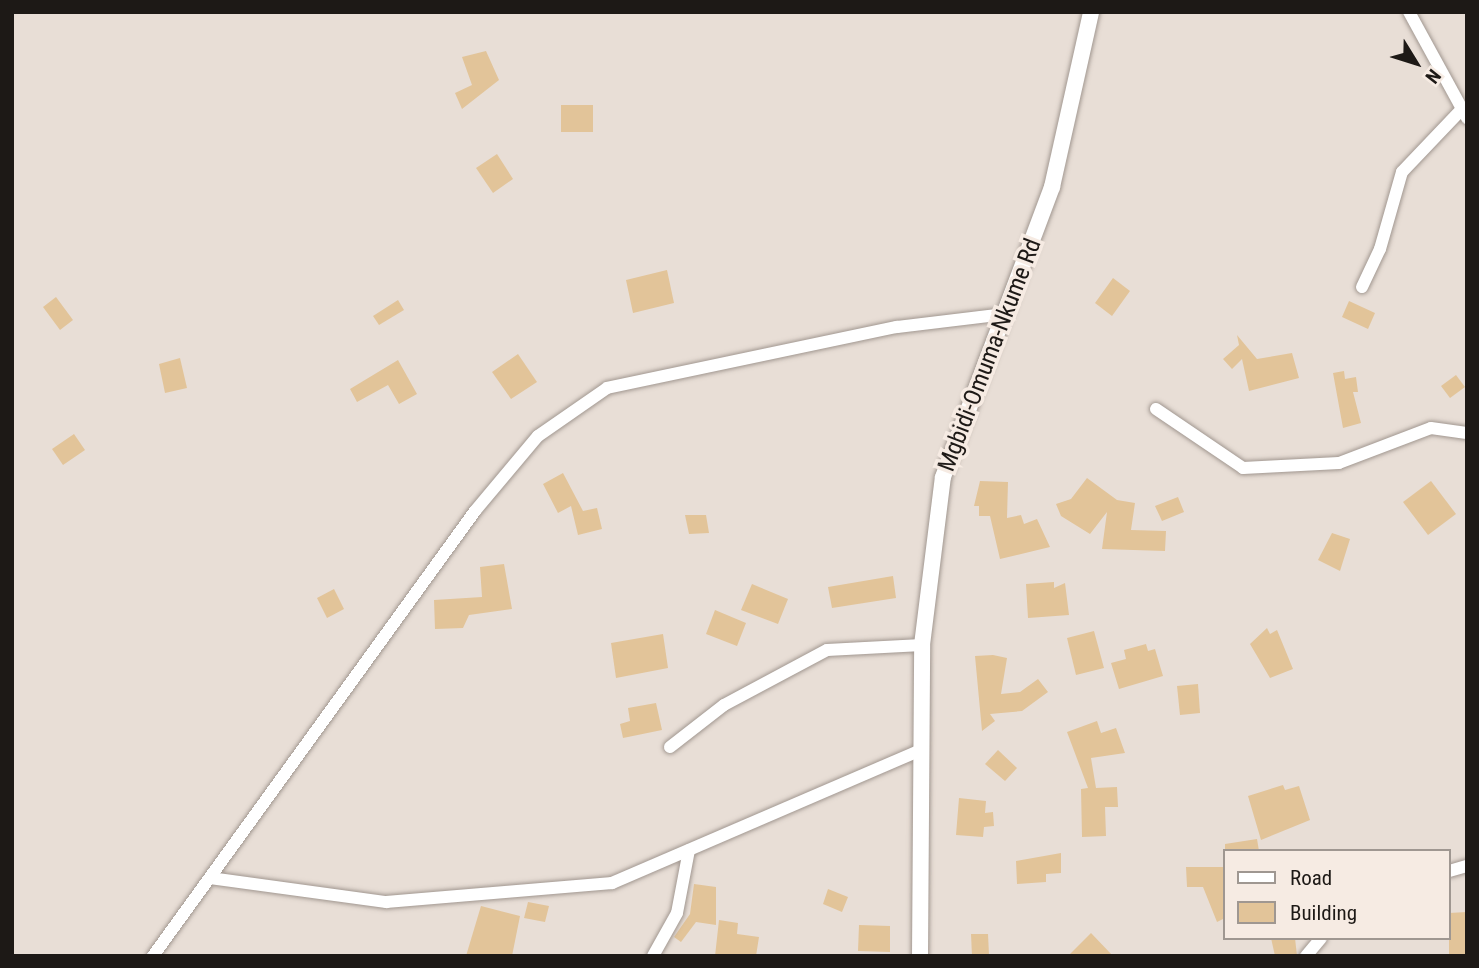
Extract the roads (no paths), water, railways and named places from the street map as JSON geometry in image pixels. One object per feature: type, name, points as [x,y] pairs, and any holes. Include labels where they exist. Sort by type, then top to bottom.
[{"type":"street","name":"Mgbidi-Omuma-Nkume Rd","points":[[920,956],[922,645],[943,477],[1052,187],[1091,12]]},
{"type":"street","points":[[1362,287],[1380,249],[1402,172],[1464,113],[1409,12]]},
{"type":"street","points":[[153,956],[475,511],[538,436],[607,388],[897,327],[1005,314]]},
{"type":"street","points":[[1156,409],[1243,468],[1339,463],[1431,428],[1467,433]]},
{"type":"street","points":[[670,747],[724,705],[827,650],[922,645]]},
{"type":"street","points":[[210,878],[386,902],[612,884],[921,750]]},
{"type":"street","points":[[653,956],[677,913],[689,850]]},
{"type":"street","points":[[1306,956],[1319,940]]}]
